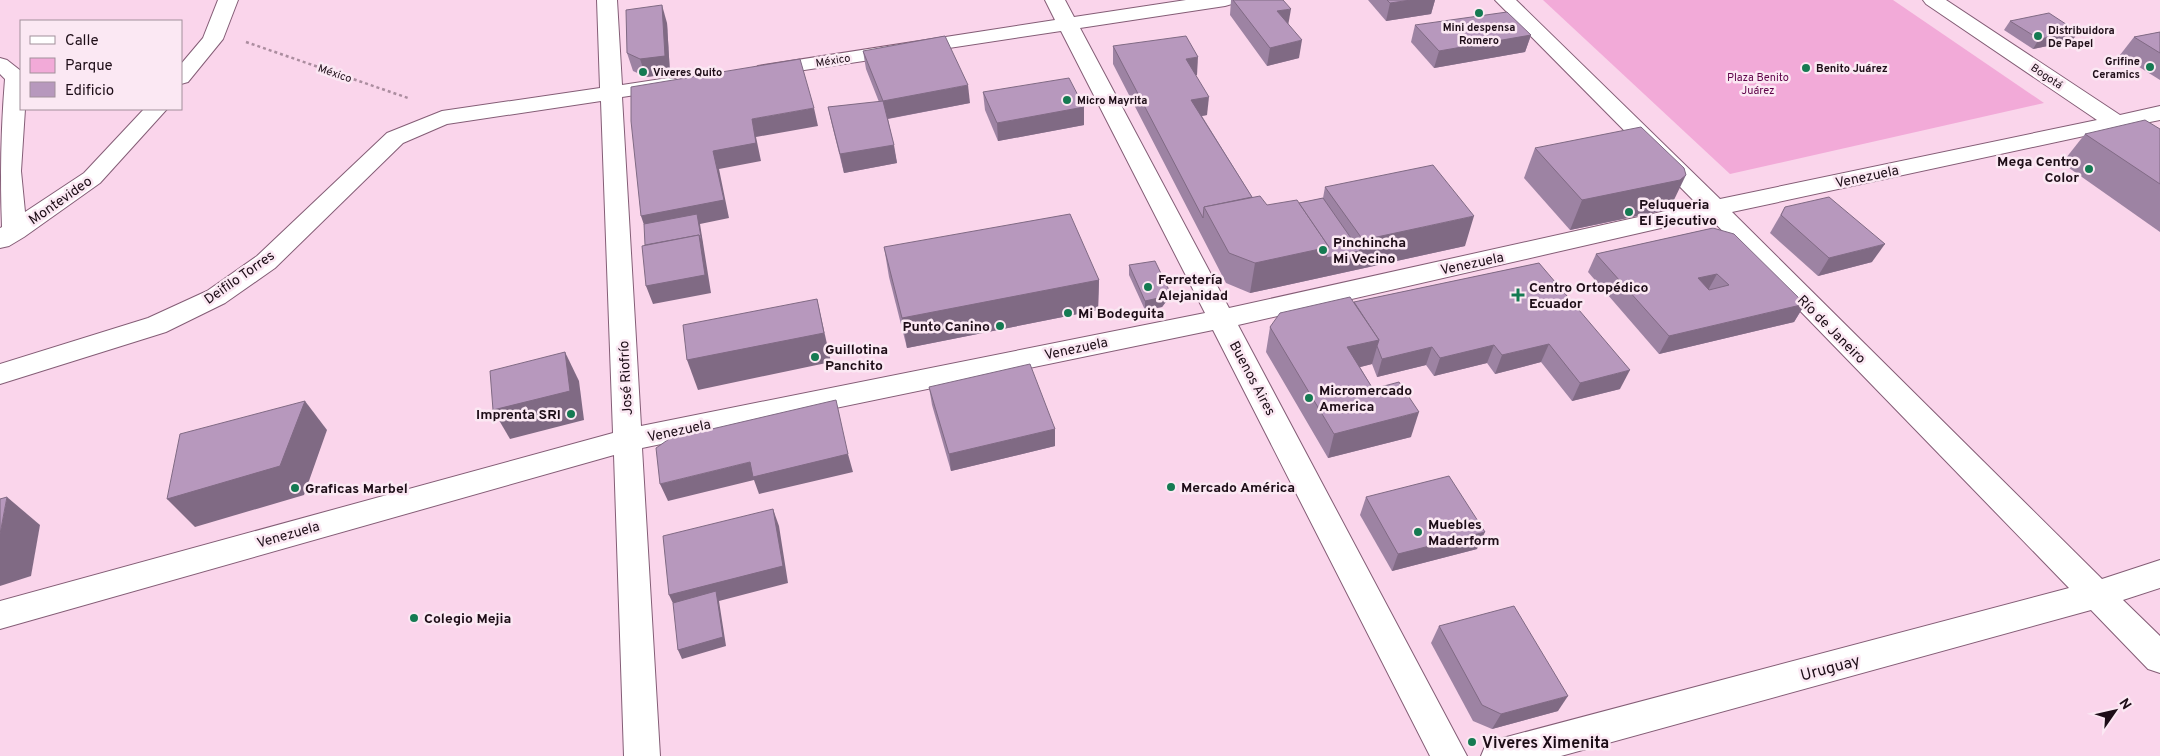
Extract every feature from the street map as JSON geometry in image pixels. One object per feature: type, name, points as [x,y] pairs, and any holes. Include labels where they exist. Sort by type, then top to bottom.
[{"type":"street","points":[[182,77],[213,39],[228,0]]},
{"type":"street","name":"José Riofrío","points":[[607,0],[642,756]]},
{"type":"street","name":"Buenos Aires","points":[[1055,0],[1223,319],[1449,756]]},
{"type":"street","name":"México","points":[[746,73],[1225,0]]},
{"type":"street","name":"Río de Janeiro","points":[[1505,0],[2160,658]]},
{"type":"street","name":"Bogotá","points":[[1933,0],[2160,152]]},
{"type":"street","points":[[0,64],[16,77],[9,171],[8,236]]},
{"type":"street","points":[[610,93],[687,82]]},
{"type":"street","name":"Deifilo Torres","points":[[0,374],[157,325],[216,297],[266,262],[396,138],[442,118],[610,93]]},
{"type":"street","name":"Montevideo","points":[[8,236],[92,178],[155,110]]},
{"type":"street","name":"Venezuela","points":[[0,615],[628,440],[1223,319],[1714,208],[2160,113]]},
{"type":"street","name":"Uruguay","points":[[1499,756],[2096,595],[2160,574]]},
{"type":"path","name":"México","points":[[244,41],[417,102]]},
{"type":"green space","name":"Plaza Benito Juárez","points":[[1543,0],[1893,0],[2044,103],[1730,174]]},
{"type":"building","points":[[1233,0],[1283,0],[1291,9],[1277,11],[1302,40],[1270,48]]},
{"type":"building","points":[[1387,0],[1411,0],[1390,3]]},
{"type":"building","points":[[662,5],[665,56],[640,59],[627,53],[626,10]]},
{"type":"building","points":[[1507,12],[1531,35],[1439,51],[1415,25]]},
{"type":"building","points":[[2049,13],[2078,32],[2039,39],[2010,21]]},
{"type":"building","points":[[2160,32],[2160,53],[2134,37]]},
{"type":"building","points":[[945,36],[968,85],[883,101],[863,51]]},
{"type":"building","points":[[1186,36],[1198,57],[1186,59],[1209,97],[1191,100],[1252,197],[1204,207],[1203,218],[1113,46]]},
{"type":"building","points":[[800,59],[814,108],[752,119],[756,143],[713,151],[724,200],[641,216],[631,121],[631,87]]},
{"type":"building","points":[[1069,78],[1084,107],[997,123],[983,92]]},
{"type":"building","points":[[883,101],[894,145],[840,154],[828,107]]},
{"type":"building","points":[[2145,120],[2160,129],[2160,184],[2085,134]]},
{"type":"building","points":[[1641,127],[1684,168],[1686,175],[1680,180],[1582,200],[1535,148]]},
{"type":"building","points":[[1433,165],[1474,216],[1363,240],[1325,187]]},
{"type":"building","points":[[1260,196],[1267,205],[1297,200],[1329,247],[1255,263],[1229,253],[1204,207]]},
{"type":"building","points":[[1829,197],[1885,244],[1829,258],[1781,215],[1785,207]]},
{"type":"building","points":[[1323,198],[1360,251],[1326,258],[1329,247],[1299,203]]},
{"type":"building","points":[[697,214],[702,243],[699,235],[645,245],[644,224]]},
{"type":"building","points":[[1070,214],[1099,280],[902,318],[884,247]]},
{"type":"building","points":[[1713,228],[1734,234],[1805,304],[1669,336],[1596,254]],"holes":[[[1717,274],[1729,285],[1709,290],[1698,278]]]},
{"type":"building","points":[[699,235],[705,275],[646,286],[642,246]]},
{"type":"building","name":"Ferretería Alejanidad","points":[[1155,261],[1169,290],[1163,297],[1145,301],[1129,265]]},
{"type":"building","points":[[1539,263],[1630,370],[1580,383],[1549,344],[1502,355],[1494,345],[1440,358],[1432,347],[1382,359],[1377,346],[1379,340],[1354,302]]},
{"type":"building","points":[[1350,297],[1379,340],[1347,347],[1373,389],[1399,382],[1419,412],[1334,434],[1270,327],[1280,313]]},
{"type":"building","points":[[817,299],[824,333],[687,360],[683,325]]},
{"type":"building","points":[[565,352],[570,391],[493,410],[490,371]]},
{"type":"building","points":[[1030,364],[1055,429],[949,454],[929,387]]},
{"type":"building","points":[[836,400],[848,454],[753,477],[750,462],[660,484],[656,448],[669,439]]},
{"type":"building","points":[[305,401],[280,466],[167,499],[180,434]]},
{"type":"building","name":"Muebles Maderform","points":[[1449,476],[1485,532],[1398,554],[1366,497]]},
{"type":"building","points":[[7,497],[0,534],[0,499]]},
{"type":"building","points":[[773,509],[783,566],[669,595],[663,536]]},
{"type":"building","points":[[716,591],[723,637],[678,650],[673,603]]},
{"type":"building","points":[[1514,606],[1568,696],[1501,714],[1482,705],[1439,626]]},
{"type":"place","name":"Mini despensa Romero","points":[[1479,13]]},
{"type":"place","name":"Distribuidora De Papel","points":[[2038,36]]},
{"type":"place","name":"Grifine Ceramics","points":[[2150,67]]},
{"type":"place","name":"Benito Juárez","points":[[1806,68]]},
{"type":"place","name":"Viveres Quito","points":[[643,72]]},
{"type":"place","name":"Micro Mayrita","points":[[1067,100]]},
{"type":"place","name":"Mega Centro Color","points":[[2089,169]]},
{"type":"place","name":"Peluqueria El Ejecutivo","points":[[1629,212]]},
{"type":"place","name":"Pinchincha Mi Vecino","points":[[1323,250]]},
{"type":"place","name":"Ferretería Alejanidad","points":[[1148,287]]},
{"type":"place","name":"Centro Ortopédico Ecuador","points":[[1518,295]]},
{"type":"place","name":"Mi Bodeguita","points":[[1068,313]]},
{"type":"place","name":"Punto Canino","points":[[1000,326]]},
{"type":"place","name":"Guillotina Panchito","points":[[815,357]]},
{"type":"place","name":"Micromercado America","points":[[1309,398]]},
{"type":"place","name":"Imprenta SRI","points":[[571,414]]},
{"type":"place","name":"Mercado América","points":[[1171,487]]},
{"type":"place","name":"Graficas Marbel","points":[[295,488]]},
{"type":"place","name":"Muebles Maderform","points":[[1418,532]]},
{"type":"place","name":"Colegio Mejia","points":[[414,618]]},
{"type":"place","name":"Viveres Ximenita","points":[[1472,742]]}]
